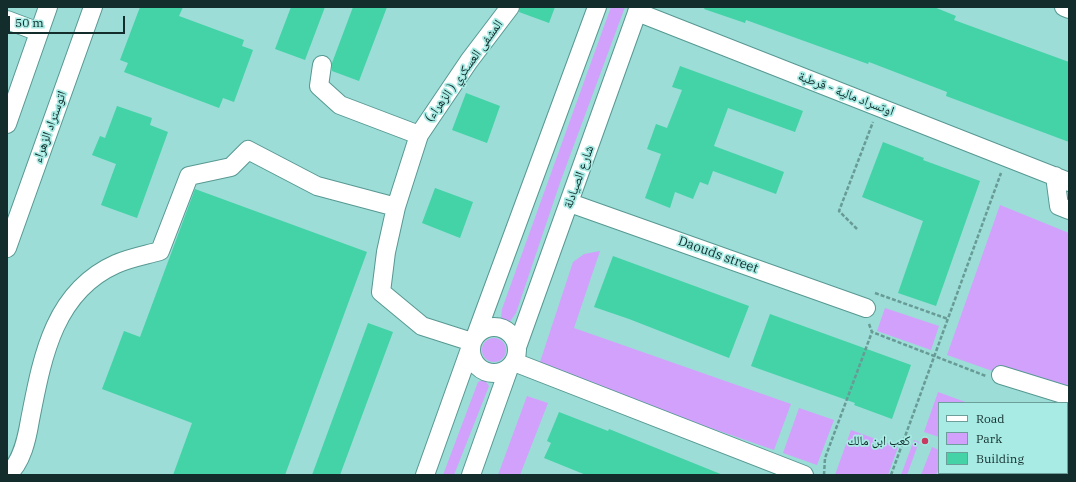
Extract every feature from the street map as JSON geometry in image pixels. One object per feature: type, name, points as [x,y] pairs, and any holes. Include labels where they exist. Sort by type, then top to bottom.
[{"type":"street","points":[[7,124],[13,88],[39,32],[48,7]]},
{"type":"street","name":"اتوستراد الزهراء","points":[[7,248],[93,7]]},
{"type":"street","name":"المشفى العسكري ( الزهراء)","points":[[473,342],[422,326],[381,292],[386,252],[396,207],[419,134],[469,61],[510,7]]},
{"type":"street","points":[[425,475],[597,7]]},
{"type":"street","points":[[1064,7],[1069,9]]},
{"type":"street","name":"اوتسراد مالية - قرطبة","points":[[638,10],[1062,179],[1059,206],[1069,210]]},
{"type":"street","name":"شارع الصيادلة","points":[[471,475],[570,203],[638,10]]},
{"type":"street","points":[[7,20],[39,32]]},
{"type":"street","name":"المشفى العسكري ( الزهراء)","points":[[322,65],[319,86],[340,105],[419,134]]},
{"type":"street","points":[[7,475],[13,470],[27,437],[40,372],[64,307],[87,281],[116,263],[160,251],[189,176],[231,167],[248,150],[317,186],[396,207]]},
{"type":"street","name":"Daouds street","points":[[570,203],[869,300]]},
{"type":"street","points":[[489,327],[504,329],[515,339],[513,359],[495,373],[480,369],[471,357],[473,342],[489,327]]},
{"type":"street","points":[[513,359],[804,475]]},
{"type":"street","points":[[1001,375],[1069,396]]},
{"type":"path","points":[[857,229],[839,211],[879,106]]},
{"type":"path","points":[[891,475],[1006,157]]},
{"type":"path","points":[[824,475],[825,458],[872,332],[869,300],[948,319]]},
{"type":"path","points":[[872,332],[934,357]]},
{"type":"green space","points":[[611,7],[625,7],[561,180],[516,313],[509,323],[501,318],[502,309]]},
{"type":"green space","points":[[1000,205],[1069,233],[1069,398],[947,355]]},
{"type":"green space","points":[[600,251],[574,328],[791,404],[774,450],[538,368],[573,262],[584,254]]},
{"type":"green space","points":[[885,308],[939,326],[931,350],[877,331]]},
{"type":"green space","points":[[494,338],[503,341],[506,350],[503,359],[494,362],[485,359],[482,350],[485,341]]},
{"type":"green space","points":[[484,379],[489,386],[454,475],[443,475],[478,382]]},
{"type":"green space","points":[[938,392],[965,402],[938,402],[938,437],[924,432]]},
{"type":"green space","points":[[527,396],[548,403],[520,475],[498,475]]},
{"type":"green space","points":[[799,408],[834,420],[817,465],[783,453]]},
{"type":"green space","points":[[851,430],[898,447],[888,475],[835,475]]},
{"type":"green space","points":[[914,440],[919,442],[907,475],[901,475]]},
{"type":"green space","points":[[932,447],[938,450],[938,470],[936,475],[921,475]]},
{"type":"building","points":[[140,7],[183,7],[179,16],[244,40],[242,46],[253,50],[234,102],[223,98],[219,108],[124,72],[128,63],[120,60]]},
{"type":"building","points":[[291,7],[325,7],[305,60],[275,49]]},
{"type":"building","points":[[353,7],[387,7],[359,81],[332,71],[332,63]]},
{"type":"building","points":[[520,7],[555,7],[549,23],[519,12]]},
{"type":"building","points":[[705,7],[934,7],[956,16],[954,20],[1069,62],[1069,142],[946,96],[947,92],[869,62],[868,64],[746,20],[745,23],[704,9]]},
{"type":"building","points":[[680,66],[803,111],[795,132],[728,108],[714,146],[784,172],[776,194],[713,171],[708,185],[700,182],[693,199],[675,192],[670,208],[645,198],[661,154],[647,149],[656,124],[667,128],[682,90],[672,87]]},
{"type":"building","points":[[466,93],[500,106],[487,143],[452,130]]},
{"type":"building","points":[[117,106],[152,118],[150,125],[168,132],[137,218],[101,205],[116,164],[92,155],[100,136],[105,138]]},
{"type":"building","points":[[883,142],[924,158],[923,160],[980,181],[936,306],[898,293],[923,221],[862,197]]},
{"type":"building","points":[[435,188],[473,202],[460,238],[422,223]]},
{"type":"building","points":[[195,189],[367,252],[285,475],[173,475],[192,423],[102,389],[124,331],[140,337]]},
{"type":"building","points":[[613,256],[749,306],[729,358],[594,307]]},
{"type":"building","points":[[770,314],[911,365],[892,419],[854,405],[855,403],[751,366]]},
{"type":"building","points":[[368,323],[393,332],[340,475],[312,475]]},
{"type":"building","points":[[559,412],[608,431],[609,429],[723,475],[586,475],[544,458],[551,443],[547,441]]},
{"type":"place","name":"كعب ابن مالك .","points":[[925,441]]}]
